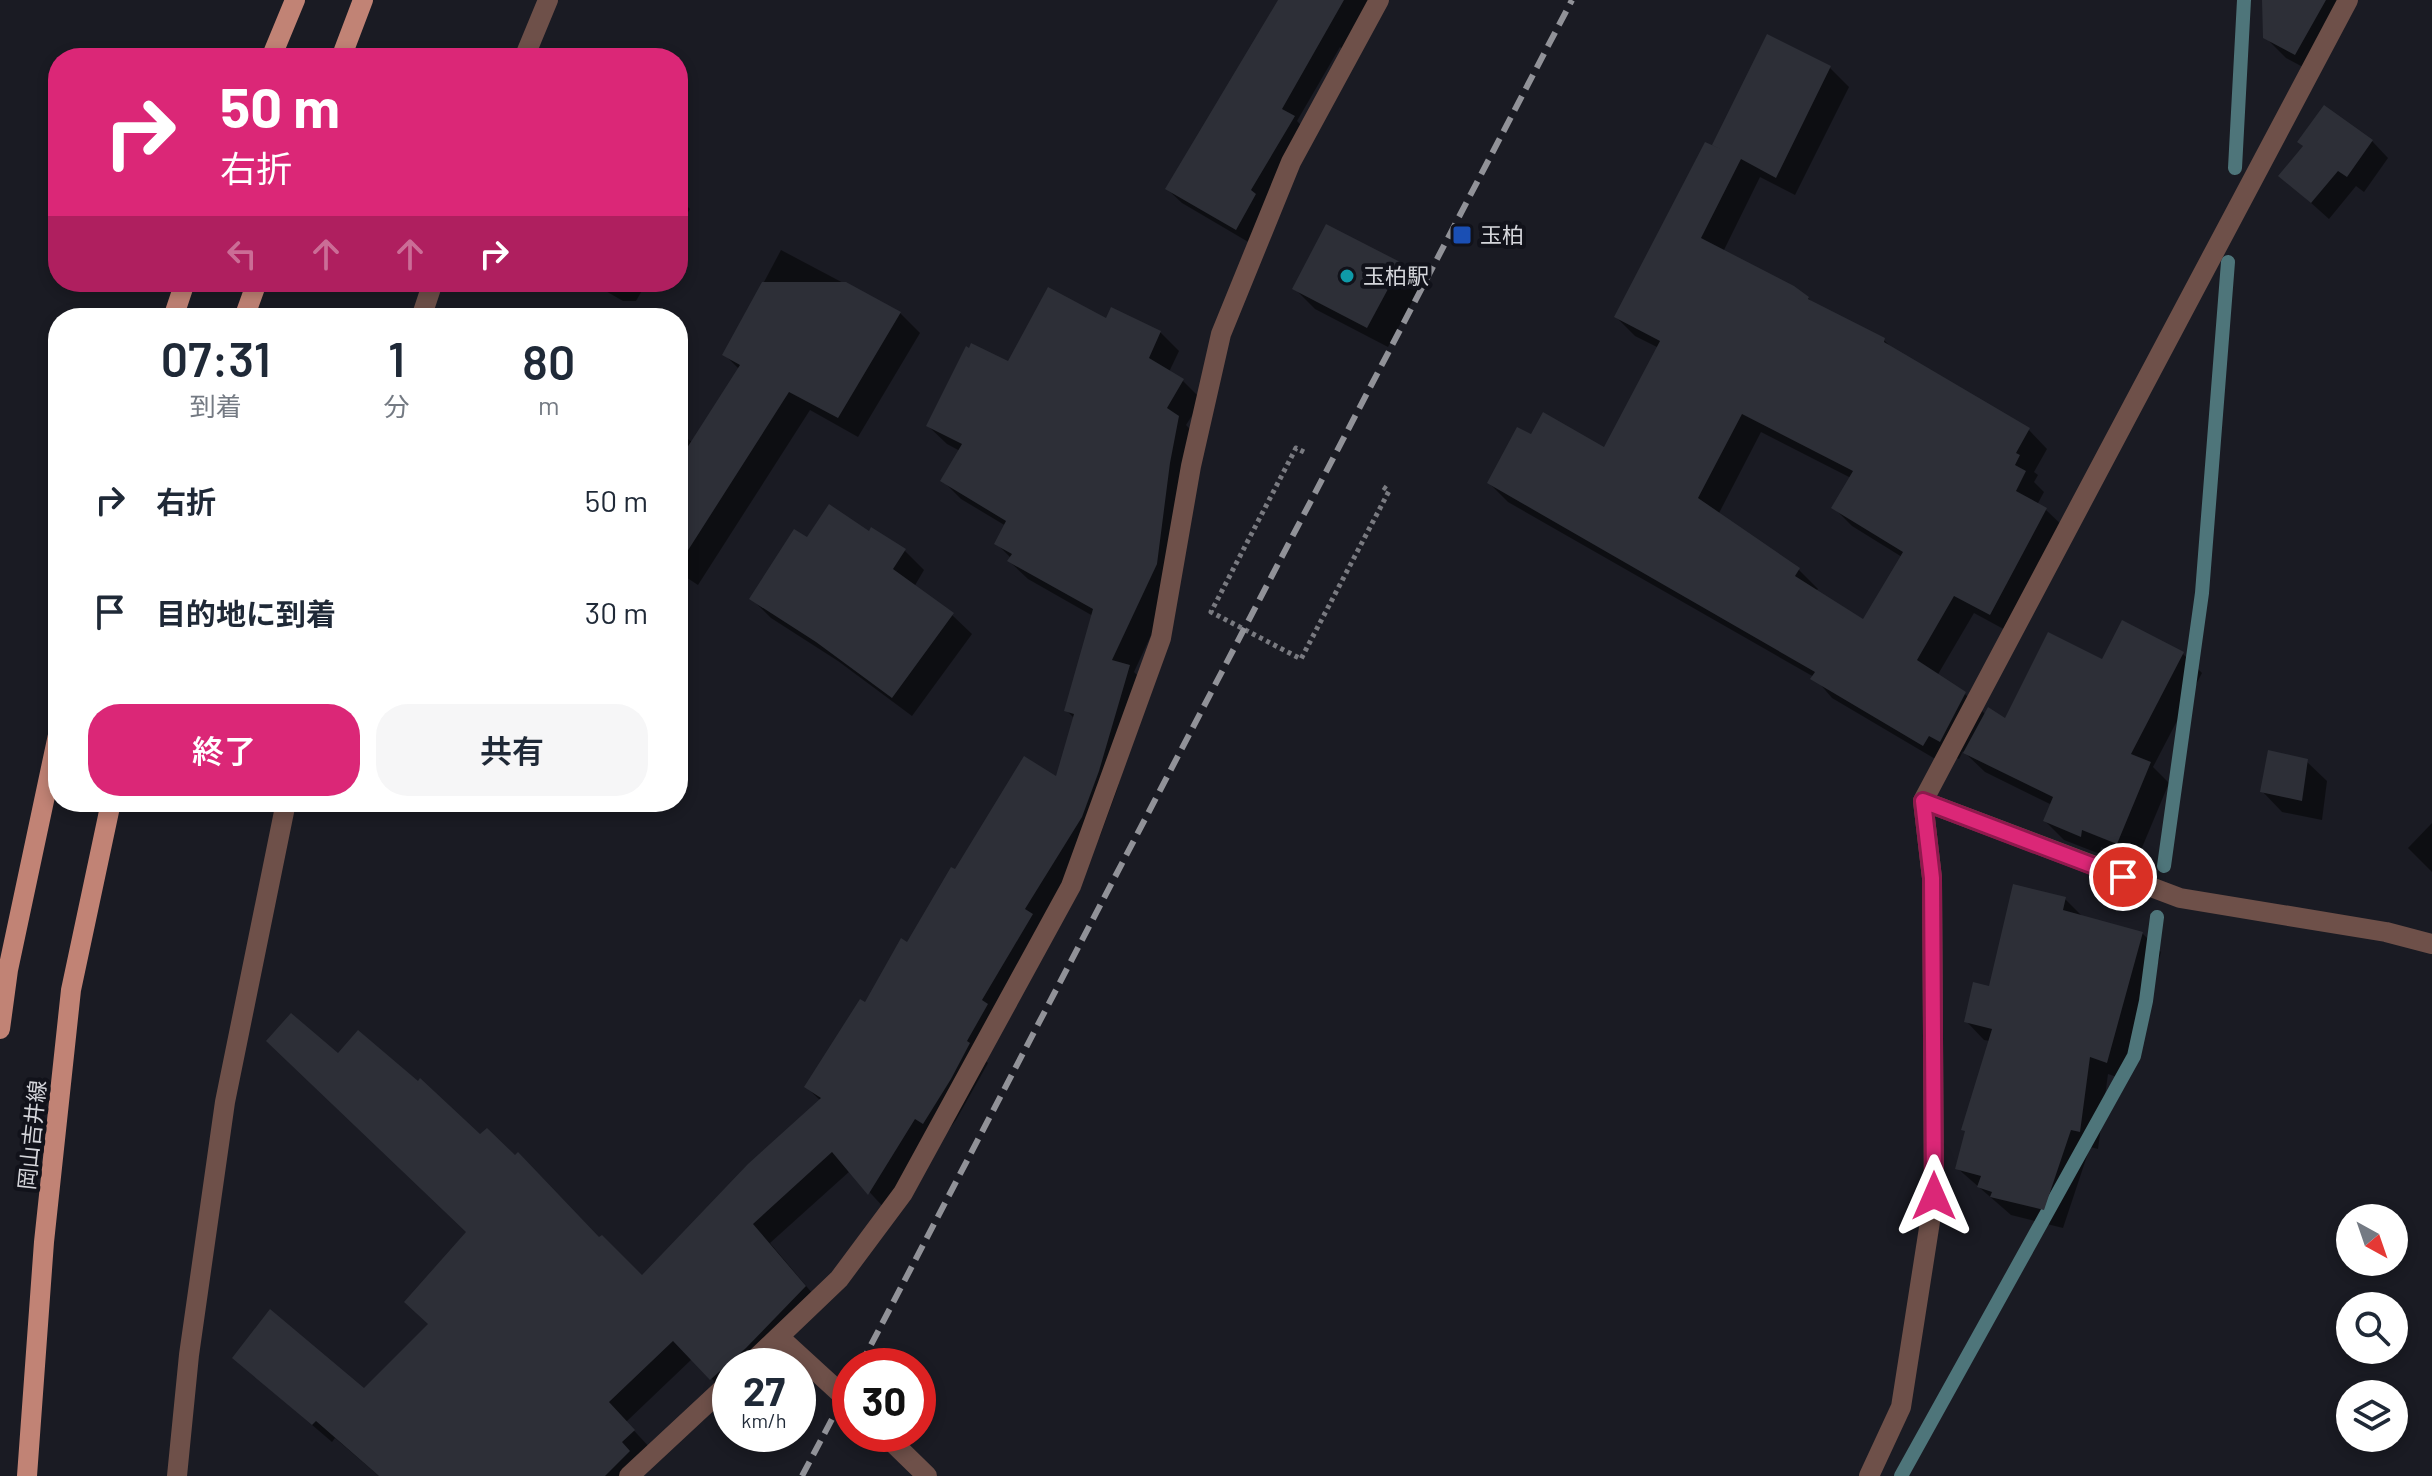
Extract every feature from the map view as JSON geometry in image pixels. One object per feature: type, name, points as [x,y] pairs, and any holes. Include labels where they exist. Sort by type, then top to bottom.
[{"type":"main road","points":[[275,48],[295,0]]},
{"type":"main road","points":[[345,48],[363,0]]},
{"type":"main road","points":[[0,1029],[8,970],[48,782]]},
{"type":"main road","name":"岡山吉井線","points":[[27,1476],[44,1242],[71,990],[109,812]]},
{"type":"street","points":[[528,48],[548,0]]},
{"type":"street","points":[[767,1348],[839,1279],[903,1193],[1071,886],[1161,638],[1191,466],[1221,334],[1291,162],[1379,0]]},
{"type":"street","points":[[1869,1476],[1901,1407],[1934,1196],[1932,878],[1923,801],[2348,0]]},
{"type":"street","points":[[1923,801],[2180,898],[2386,932],[2432,944]]},
{"type":"street","points":[[177,1476],[189,1355],[225,1102],[284,812]]},
{"type":"street","points":[[779,1337],[832,1386]]},
{"type":"street","points":[[629,1476],[712,1399]]},
{"type":"street","points":[[902,1452],[927,1476]]},
{"type":"path","points":[[1304,452],[1296,448],[1211,612],[1301,659],[1389,491],[1382,486]]},
{"type":"building","points":[[1278,0],[1344,0],[1282,109],[1295,116],[1251,190],[1256,194],[1236,230],[1165,189]]},
{"type":"building","points":[[2262,0],[2326,0],[2295,55],[2263,38]]},
{"type":"building","points":[[1767,34],[1831,66],[1776,178],[1741,159],[1701,238],[1794,286],[1808,299],[1885,338],[1884,342],[2030,428],[2016,453],[2020,455],[2015,465],[2026,471],[2016,491],[2047,508],[1990,615],[1954,596],[1917,660],[1966,692],[1940,742],[1929,736],[1923,746],[1810,679],[1815,672],[1487,483],[1517,427],[1531,434],[1543,412],[1604,447],[1660,341],[1614,317],[1705,142],[1723,150],[1712,145]],"holes":[[[1742,414],[1853,471],[1831,508],[1903,552],[1863,619],[1795,576],[1800,568],[1698,498]]]},
{"type":"building","points":[[2324,105],[2373,140],[2347,177],[2338,171],[2311,203],[2278,176],[2303,146],[2297,142]]},
{"type":"building","name":"玉柏駅","points":[[1326,224],[1402,263],[1367,328],[1292,289]]},
{"type":"building","points":[[762,282],[846,282],[901,312],[838,418],[789,392],[688,550],[688,446],[740,365],[722,355]]},
{"type":"building","points":[[1048,287],[1106,318],[1111,307],[1161,331],[1149,358],[1184,379],[1167,408],[1179,416],[1157,564],[1112,660],[1130,665],[1099,771],[1082,817],[1025,909],[1033,914],[982,1000],[988,1004],[967,1041],[970,1043],[951,1079],[923,1124],[915,1119],[868,1195],[832,1152],[753,1224],[806,1286],[746,1348],[712,1348],[710,1380],[673,1341],[609,1402],[635,1430],[622,1442],[630,1451],[605,1476],[379,1476],[316,1421],[312,1425],[232,1358],[270,1309],[364,1388],[428,1324],[404,1302],[466,1232],[266,1041],[291,1013],[338,1053],[358,1030],[418,1081],[420,1078],[480,1134],[487,1128],[515,1155],[518,1152],[599,1237],[602,1235],[642,1275],[748,1164],[821,1098],[804,1087],[860,999],[865,1002],[901,938],[907,942],[951,867],[955,869],[1024,756],[1056,776],[1074,714],[1064,711],[1093,609],[1007,561],[1012,554],[994,544],[1006,521],[940,481],[962,444],[926,426],[966,346],[969,348],[971,343],[1008,361]]},
{"type":"building","points":[[829,504],[869,531],[871,527],[906,549],[893,569],[954,613],[892,698],[816,642],[749,599],[794,529],[807,537]]},
{"type":"building","points":[[2122,620],[2184,652],[2131,754],[2151,762],[2117,844],[2082,830],[2081,837],[2043,821],[2053,797],[1963,753],[1988,707],[2005,718],[2048,632],[2102,659]]},
{"type":"building","points":[[2268,750],[2308,759],[2302,801],[2260,792]]},
{"type":"building","points":[[2013,884],[2066,897],[2063,910],[2143,932],[2107,1063],[2090,1057],[2080,1132],[2071,1130],[2044,1210],[1990,1197],[1992,1192],[1977,1187],[1981,1176],[1955,1169],[1965,1131],[1961,1130],[1992,1029],[1964,1022],[1973,982],[1989,986]]},
{"type":"waterway","points":[[2235,168],[2244,0]]},
{"type":"waterway","points":[[2164,866],[2202,593],[2228,262]]},
{"type":"waterway","points":[[1901,1476],[2134,1056],[2146,1001],[2157,917]]},
{"type":"railway","points":[[869,1348],[1572,0]]},
{"type":"railway","points":[[802,1476],[832,1419]]},
{"type":"place","name":"玉柏","points":[[1462,235]]},
{"type":"place","name":"玉柏駅","points":[[1347,276]]},
{"type":"route","points":[[1934,1196],[1932,878],[1923,801],[2123,877]]}]
